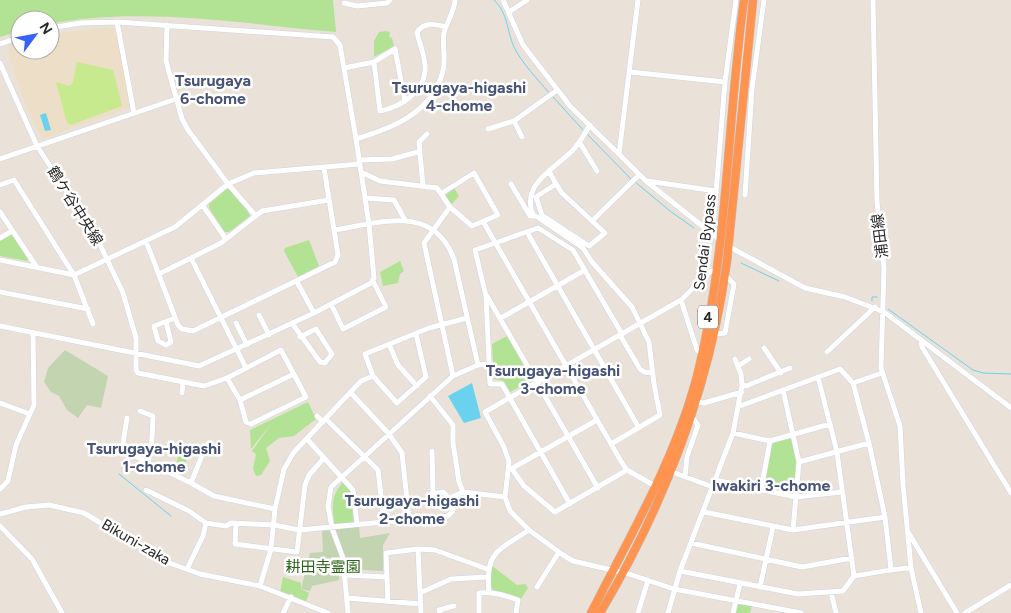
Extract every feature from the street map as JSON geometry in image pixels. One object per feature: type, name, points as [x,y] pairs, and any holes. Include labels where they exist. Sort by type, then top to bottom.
[{"type":"highway","name":"Sendai Bypass","points":[[591,613],[655,486],[675,438],[702,353],[717,272],[731,114],[744,0]]},
{"type":"highway","name":"Sendai Bypass","points":[[600,613],[672,472],[697,402],[715,334],[729,246],[753,0]]},
{"type":"street","points":[[344,3],[357,6],[387,3],[390,0]]},
{"type":"street","points":[[356,139],[395,126],[428,101],[443,72],[446,27],[452,16],[454,0]]},
{"type":"street","points":[[503,0],[523,45],[553,94],[590,125],[619,154],[635,178],[716,191]]},
{"type":"street","points":[[509,12],[527,0]]},
{"type":"street","points":[[619,154],[638,0]]},
{"type":"street","points":[[714,217],[725,82],[736,0]]},
{"type":"street","points":[[745,195],[752,89],[764,0]]},
{"type":"street","name":"浦田線","points":[[872,0],[876,185],[884,268],[882,373],[900,426],[910,568],[921,613]]},
{"type":"street","points":[[117,22],[134,113]]},
{"type":"street","points":[[60,27],[117,22],[333,37],[340,45],[360,162],[369,224],[373,281],[386,307],[343,329],[330,304]]},
{"type":"street","points":[[167,25],[166,61],[176,98],[188,130],[228,184],[255,215]]},
{"type":"street","points":[[374,62],[380,111],[396,108],[420,89],[426,72],[417,33],[420,28],[426,25],[446,27]]},
{"type":"street","points":[[344,68],[374,62],[395,49],[405,101]]},
{"type":"street","name":"鶴ケ谷中央線","points":[[0,63],[37,146],[96,236],[123,293],[136,338],[138,373],[183,383]]},
{"type":"street","points":[[630,72],[725,82]]},
{"type":"street","points":[[488,129],[514,121],[553,94]]},
{"type":"street","points":[[0,159],[176,98]]},
{"type":"street","points":[[722,112],[731,114]]},
{"type":"street","points":[[514,121],[522,137]]},
{"type":"street","points":[[534,215],[529,200],[532,188],[580,143],[590,125]]},
{"type":"street","points":[[423,186],[418,142],[427,134]]},
{"type":"street","points":[[580,143],[594,162],[597,171]]},
{"type":"street","points":[[0,260],[74,274],[175,228],[228,184],[254,173],[324,168],[392,159],[418,152]]},
{"type":"street","points":[[146,242],[175,318],[182,329],[193,331],[335,262],[338,255],[324,168]]},
{"type":"street","points":[[548,171],[562,193],[605,233],[589,246],[542,215],[536,197],[556,184]]},
{"type":"street","points":[[361,172],[380,181],[434,187],[442,193],[450,207],[472,226],[498,214],[474,173],[442,193]]},
{"type":"street","points":[[592,220],[635,178]]},
{"type":"street","points":[[0,185],[14,180],[74,274],[93,324]]},
{"type":"street","points":[[646,181],[720,240],[805,288],[845,297],[884,312],[1011,408]]},
{"type":"street","points":[[511,184],[530,216],[534,215],[583,248],[592,262],[632,307],[649,342],[660,415],[611,444]]},
{"type":"street","points":[[365,198],[394,200],[405,220]]},
{"type":"street","points":[[159,274],[226,239],[255,215],[269,209],[329,200]]},
{"type":"street","points":[[203,206],[226,239]]},
{"type":"street","points":[[450,207],[424,243],[453,376]]},
{"type":"street","points":[[0,212],[36,266]]},
{"type":"street","points":[[334,230],[405,220],[422,222],[434,229],[448,243],[478,365]]},
{"type":"street","points":[[484,222],[611,444],[628,470],[655,486]]},
{"type":"street","points":[[570,504],[502,384],[490,384],[487,364],[486,296],[475,250],[538,228],[573,250],[640,369],[644,372],[653,373]]},
{"type":"street","points":[[0,238],[12,231]]},
{"type":"street","points":[[527,232],[639,428]]},
{"type":"street","points":[[191,258],[246,368]]},
{"type":"street","points":[[501,318],[585,270]]},
{"type":"street","points":[[717,272],[711,271],[681,300],[485,412],[504,447],[509,462],[510,469],[505,497],[510,511],[529,530],[573,560],[674,589],[801,613]]},
{"type":"street","points":[[0,326],[199,366],[292,324],[373,281]]},
{"type":"street","points":[[296,282],[314,313]]},
{"type":"street","points":[[0,292],[88,309]]},
{"type":"street","points":[[486,296],[501,318],[598,488]]},
{"type":"street","points":[[681,300],[697,350],[702,353]]},
{"type":"street","points":[[827,352],[875,307]]},
{"type":"street","points":[[261,316],[269,335]]},
{"type":"street","points":[[166,322],[171,342],[166,345],[158,341],[154,326],[175,318]]},
{"type":"street","points":[[416,334],[426,377],[397,403],[372,376],[365,354],[441,324],[467,318]]},
{"type":"street","points":[[292,324],[300,337],[320,362],[324,363],[332,354],[316,329],[300,337]]},
{"type":"street","points":[[239,326],[247,345]]},
{"type":"street","points":[[0,489],[8,481],[16,445],[30,414],[34,391],[33,332]]},
{"type":"street","points":[[921,340],[922,346],[1011,493]]},
{"type":"street","points":[[389,344],[398,366],[417,386]]},
{"type":"street","points":[[182,393],[183,383],[204,386],[227,378],[281,350],[306,397],[251,424],[246,422],[240,400],[227,378]]},
{"type":"street","points":[[765,351],[781,373]]},
{"type":"street","points":[[668,613],[680,571],[734,433],[742,392],[735,359]]},
{"type":"street","points":[[738,366],[749,359]]},
{"type":"street","points":[[348,613],[343,558],[332,528],[328,506],[332,487],[453,376],[478,365],[487,364]]},
{"type":"street","points":[[742,385],[746,386],[790,368]]},
{"type":"street","points":[[740,406],[840,369],[853,383],[869,443],[885,517],[891,569]]},
{"type":"street","points":[[853,383],[882,373]]},
{"type":"street","points":[[240,400],[294,374]]},
{"type":"street","points":[[260,586],[271,549],[275,509],[284,469],[294,452],[324,420],[361,381],[372,376]]},
{"type":"street","points":[[680,571],[798,594],[843,591],[854,576],[837,452],[818,377]]},
{"type":"street","points":[[783,390],[799,462],[793,530]]},
{"type":"street","points":[[351,392],[389,434],[402,453],[409,519]]},
{"type":"street","points":[[697,402],[704,403],[742,392]]},
{"type":"street","points":[[430,396],[454,425],[453,443],[459,482],[463,492]]},
{"type":"street","points":[[0,403],[30,414]]},
{"type":"street","points":[[140,411],[152,416],[152,439],[148,464]]},
{"type":"street","points":[[316,416],[324,420],[366,455],[378,470],[384,522]]},
{"type":"street","points":[[685,477],[687,457],[698,425],[692,417]]},
{"type":"street","points":[[127,418],[122,450],[214,496],[275,509]]},
{"type":"street","points":[[510,469],[597,420]]},
{"type":"street","points":[[734,433],[770,441],[830,424]]},
{"type":"street","points":[[307,439],[353,490],[357,524]]},
{"type":"street","points":[[761,490],[770,441]]},
{"type":"street","points":[[799,462],[869,443]]},
{"type":"street","points":[[182,451],[203,453],[191,483]]},
{"type":"street","points":[[146,490],[189,511],[206,522],[226,526],[236,523],[274,525],[299,530],[448,516],[453,511],[450,498],[443,492],[434,494],[432,451]]},
{"type":"street","points":[[236,523],[235,544],[297,552],[304,485],[309,475],[324,458]]},
{"type":"street","points":[[510,469],[524,486],[555,512],[628,470]]},
{"type":"street","points":[[672,472],[713,487]]},
{"type":"street","points":[[716,480],[796,497],[842,492]]},
{"type":"street","points":[[450,498],[463,492],[505,497]]},
{"type":"street","name":"Bikuni-zaka","points":[[0,514],[26,507],[48,505],[84,513],[164,561],[200,574],[260,586],[328,613]]},
{"type":"street","points":[[704,512],[793,530],[885,517]]},
{"type":"street","points":[[186,569],[203,536],[206,522]]},
{"type":"street","points":[[0,526],[32,559],[62,613]]},
{"type":"street","points":[[760,587],[773,527]]},
{"type":"street","points":[[489,592],[487,569],[496,552],[529,530]]},
{"type":"street","points":[[906,530],[958,613]]},
{"type":"street","points":[[691,543],[802,567],[852,558]]},
{"type":"street","points":[[388,601],[386,553],[418,549],[435,550],[487,569]]},
{"type":"street","points":[[418,549],[421,613]]},
{"type":"street","points":[[537,587],[559,552]]},
{"type":"street","points":[[854,576],[891,569],[910,568]]},
{"type":"street","points":[[345,575],[387,577]]},
{"type":"street","points":[[420,593],[451,579],[487,577]]},
{"type":"street","points":[[638,613],[648,580]]},
{"type":"street","points":[[733,613],[740,584]]},
{"type":"street","points":[[965,613],[1011,585]]},
{"type":"street","points":[[480,613],[480,593],[489,592],[497,592],[518,600],[516,613]]},
{"type":"street","points":[[831,592],[836,613]]},
{"type":"street","points":[[283,613],[291,597]]},
{"type":"street","points":[[347,598],[420,604]]},
{"type":"street","points":[[440,613],[439,610],[454,605]]},
{"type":"shaded area","points":[[105,27],[115,28],[130,105],[128,108],[42,139],[28,111],[9,58],[9,45],[10,60],[60,60],[60,33]]},
{"type":"green space","points":[[0,0],[333,0],[336,32],[193,18],[120,17],[60,23],[60,10],[10,10],[10,34],[0,37]]},
{"type":"green space","points":[[379,32],[390,32],[389,37],[392,38],[394,46],[374,57],[374,41]]},
{"type":"green space","points":[[77,62],[113,70],[122,106],[71,125],[67,123],[56,82],[70,86],[73,82]]},
{"type":"green space","points":[[454,188],[459,196],[451,205],[445,196]]},
{"type":"green space","points":[[227,189],[248,211],[250,216],[229,232],[225,232],[209,208],[209,204]]},
{"type":"green space","points":[[12,233],[29,258],[27,261],[0,256],[0,239]]},
{"type":"green space","points":[[309,240],[319,266],[298,277],[284,251],[285,248]]},
{"type":"green space","points":[[400,261],[404,271],[400,274],[398,283],[383,286],[380,272]]},
{"type":"green space","points":[[507,336],[533,380],[510,392],[504,381],[494,379],[492,344]]},
{"type":"green space","points":[[65,350],[108,376],[101,408],[87,405],[78,418],[67,410],[59,396],[51,392],[44,382],[48,368]]},
{"type":"green space","points":[[308,402],[316,419],[294,436],[279,438],[266,448],[270,461],[261,475],[256,476],[253,469],[256,454],[252,451],[271,424],[251,449],[250,430]]},
{"type":"green space","points":[[792,437],[796,461],[794,491],[792,494],[763,488],[772,443]]},
{"type":"green space","points":[[179,454],[187,458],[181,474],[174,471]]},
{"type":"green space","points":[[343,482],[351,491],[355,522],[335,526],[333,503],[336,492]]},
{"type":"green space","points":[[359,526],[360,538],[390,533],[383,545],[383,571],[346,569],[346,559],[335,531],[337,528]]},
{"type":"green space","name":"耕田寺霊園","points":[[327,529],[330,531],[341,559],[339,560],[339,580],[312,586],[310,591],[301,589],[310,553],[323,552],[322,530]]},
{"type":"green space","points":[[491,565],[517,585],[525,584],[528,588],[521,599],[491,589]]},
{"type":"green space","points":[[283,577],[301,583],[301,589],[309,593],[306,602],[280,593]]},
{"type":"green space","points":[[738,603],[752,606],[750,613],[736,613]]},
{"type":"water","points":[[46,113],[51,130],[45,131],[40,115]]},
{"type":"water","points":[[472,383],[481,418],[464,423],[448,396]]},
{"type":"waterway","points":[[494,0],[505,17],[511,40],[517,53],[550,94]]},
{"type":"waterway","points":[[553,97],[584,131]]},
{"type":"waterway","points":[[587,134],[631,179]]},
{"type":"waterway","points":[[634,181],[694,228]]},
{"type":"waterway","points":[[741,263],[779,281]]},
{"type":"waterway","points":[[872,301],[872,297],[877,297]]},
{"type":"waterway","points":[[888,309],[973,370],[983,373],[1011,374]]},
{"type":"waterway","points":[[119,474],[171,516]]},
{"type":"district","name":"Tsurugaya 6-chome","points":[[213,89]]},
{"type":"district","name":"Tsurugaya-higashi 4-chome","points":[[459,96]]},
{"type":"district","name":"Tsurugaya-higashi 3-chome","points":[[553,379]]},
{"type":"district","name":"Tsurugaya-higashi 1-chome","points":[[154,457]]},
{"type":"district","name":"Iwakiri 3-chome","points":[[771,485]]},
{"type":"district","name":"Tsurugaya-higashi 2-chome","points":[[412,509]]}]
